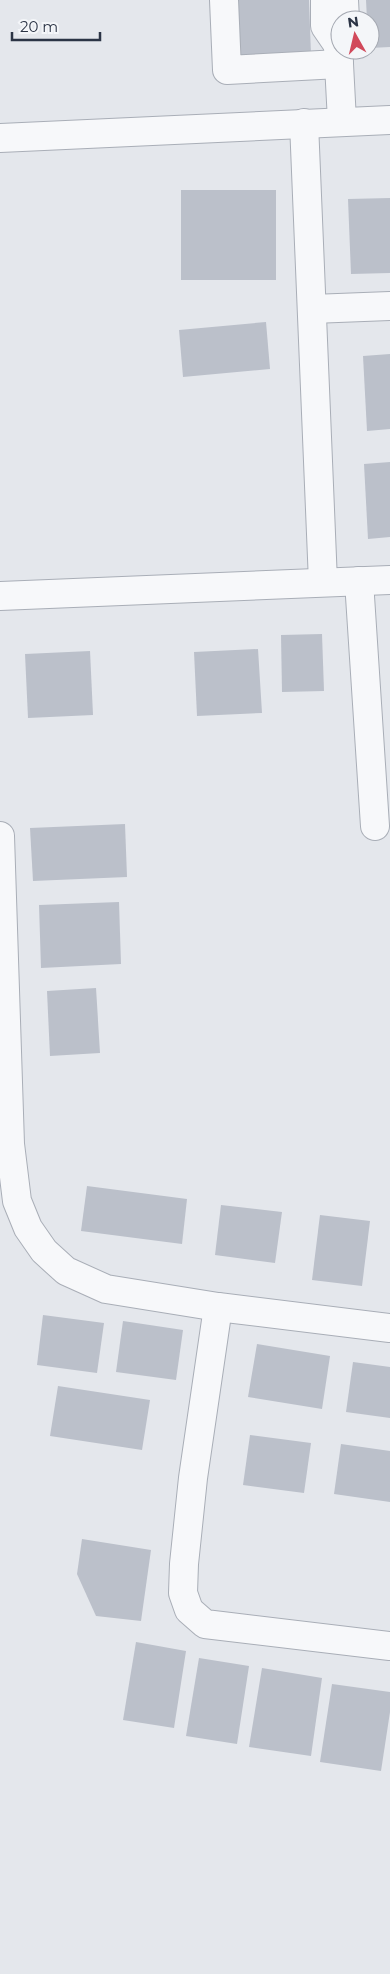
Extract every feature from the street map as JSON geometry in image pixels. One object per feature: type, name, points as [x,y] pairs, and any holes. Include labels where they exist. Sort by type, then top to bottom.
[{"type":"street","points":[[224,0],[227,70],[330,44]]},
{"type":"street","points":[[325,0],[325,26],[330,31]]},
{"type":"street","points":[[340,60],[342,121]]},
{"type":"street","points":[[0,138],[390,120]]},
{"type":"street","points":[[304,124],[323,582]]},
{"type":"street","points":[[312,309],[390,306]]},
{"type":"street","points":[[0,596],[390,580]]},
{"type":"street","points":[[360,581],[376,826]]},
{"type":"street","points":[[0,836],[10,1144],[17,1201],[28,1228],[44,1251],[66,1271],[106,1289],[218,1307],[390,1328]]},
{"type":"street","points":[[218,1307],[193,1478],[184,1564],[183,1593],[189,1610],[205,1624],[390,1646]]},
{"type":"building","points":[[236,0],[309,0],[311,55],[238,58]]},
{"type":"building","points":[[366,0],[390,0],[390,47],[380,48],[380,10],[366,10]]},
{"type":"building","points":[[181,190],[276,190],[276,280],[181,280]]},
{"type":"building","points":[[390,198],[390,273],[351,274],[348,199]]},
{"type":"building","points":[[266,322],[270,369],[183,377],[179,330]]},
{"type":"building","points":[[390,354],[390,429],[367,431],[363,356]]},
{"type":"building","points":[[390,462],[390,537],[368,539],[364,464]]},
{"type":"building","points":[[322,634],[324,691],[282,692],[281,635]]},
{"type":"building","points":[[258,649],[262,713],[197,716],[194,652]]},
{"type":"building","points":[[90,651],[93,715],[28,718],[25,654]]},
{"type":"building","points":[[125,824],[127,877],[33,881],[30,828]]},
{"type":"building","points":[[119,902],[121,964],[41,968],[39,905]]},
{"type":"building","points":[[96,988],[100,1053],[50,1056],[47,991]]},
{"type":"building","points":[[87,1186],[187,1199],[182,1244],[81,1231]]},
{"type":"building","points":[[221,1205],[282,1212],[275,1263],[215,1255]]},
{"type":"building","points":[[320,1215],[370,1221],[362,1286],[312,1280]]},
{"type":"building","points":[[43,1315],[104,1323],[97,1373],[37,1365]]},
{"type":"building","points":[[123,1321],[183,1330],[176,1380],[116,1372]]},
{"type":"building","points":[[257,1344],[330,1356],[322,1409],[248,1397]]},
{"type":"building","points":[[353,1362],[390,1367],[390,1418],[346,1412]]},
{"type":"building","points":[[58,1386],[150,1400],[142,1450],[50,1436]]},
{"type":"building","points":[[250,1435],[311,1443],[304,1493],[243,1485]]},
{"type":"building","points":[[341,1444],[390,1451],[390,1502],[334,1494]]},
{"type":"building","points":[[82,1539],[151,1550],[141,1621],[96,1616],[77,1574]]},
{"type":"building","points":[[136,1642],[186,1651],[174,1728],[123,1720]]},
{"type":"building","points":[[199,1658],[249,1666],[237,1744],[186,1736]]},
{"type":"building","points":[[262,1668],[322,1678],[311,1756],[249,1747]]},
{"type":"building","points":[[332,1684],[390,1692],[390,1712],[381,1771],[320,1762]]}]
